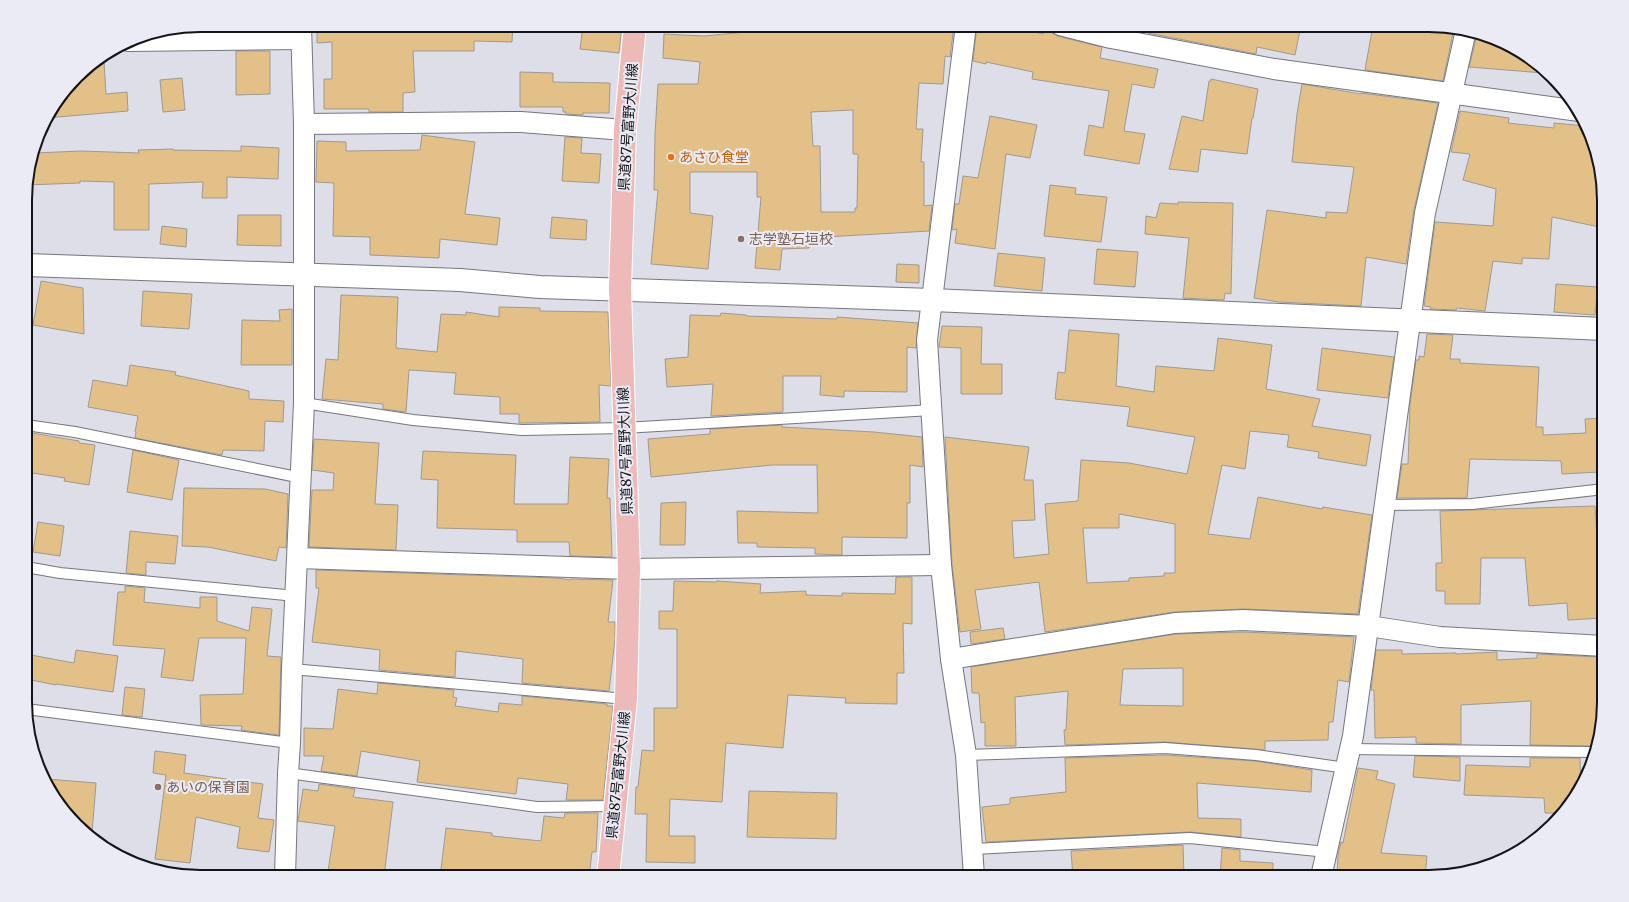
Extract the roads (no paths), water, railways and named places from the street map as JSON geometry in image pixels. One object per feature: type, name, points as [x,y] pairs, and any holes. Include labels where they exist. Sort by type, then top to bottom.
[{"type":"main road","name":"県道87号富野大川線","points":[[609,870],[626,699],[629,569],[620,289],[625,130],[634,32]]},
{"type":"street","points":[[150,40],[301,32],[304,124],[304,403],[302,478],[292,669],[285,870]]},
{"type":"street","points":[[965,32],[927,340],[941,565],[951,659],[966,755],[974,870]]},
{"type":"street","points":[[1087,32],[1111,38],[1274,69],[1571,110]]},
{"type":"street","points":[[1323,870],[1353,736],[1425,213],[1465,36]]},
{"type":"street","points":[[304,124],[521,122],[625,130]]},
{"type":"street","points":[[32,265],[460,280],[540,287],[932,300],[1597,329]]},
{"type":"street","points":[[298,558],[629,569],[941,565]]},
{"type":"street","points":[[951,659],[1175,623],[1243,620],[1369,626],[1440,638],[1597,646]]},
{"type":"lane","points":[[304,403],[413,420],[522,430],[624,428],[932,410]]},
{"type":"lane","points":[[32,426],[75,432],[302,478]]},
{"type":"lane","points":[[1386,505],[1472,504],[1597,490]]},
{"type":"lane","points":[[32,568],[60,573],[296,596]]},
{"type":"lane","points":[[292,669],[626,699]]},
{"type":"lane","points":[[32,710],[290,743]]},
{"type":"lane","points":[[966,755],[1165,748],[1256,755],[1348,759],[1589,752]]},
{"type":"lane","points":[[288,773],[537,807],[615,806]]},
{"type":"lane","points":[[973,849],[1190,838],[1327,852]]},
{"type":"place","name":"あさひ食堂","points":[[671,157]]},
{"type":"place","name":"志学塾石垣校","points":[[741,239]]},
{"type":"place","name":"あいの保育園","points":[[158,787]]}]
